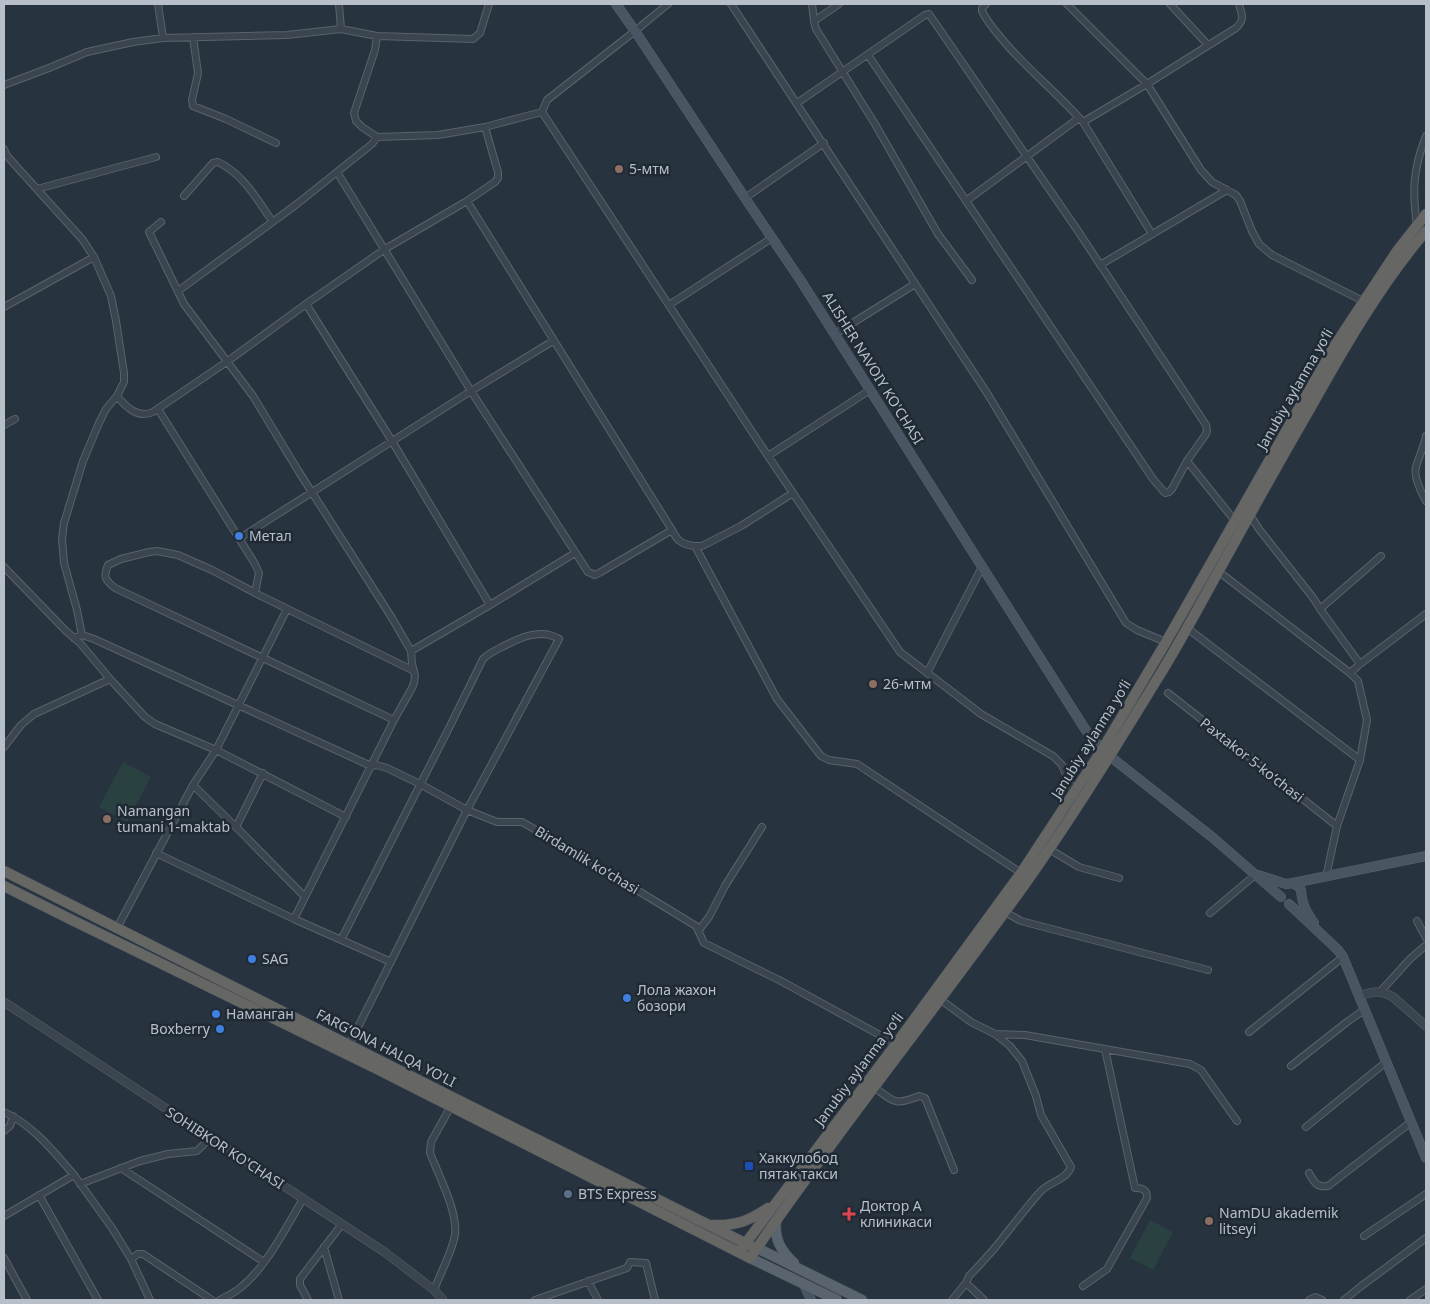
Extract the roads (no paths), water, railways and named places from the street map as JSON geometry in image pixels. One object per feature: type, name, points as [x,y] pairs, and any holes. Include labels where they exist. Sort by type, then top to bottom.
[{"type":"highway","name":"Janubiy aylanma yoʻli","points":[[750,1258],[798,1188],[874,1087],[900,1046],[1021,873],[1074,793],[1106,753],[1157,680],[1359,324],[1423,232],[1426,214]]},
{"type":"highway","name":"Janubiy aylanma yoʻli","points":[[739,1252],[900,1046],[941,1000],[1049,849],[1106,753],[1166,642],[1335,344],[1397,251],[1423,232]]},
{"type":"highway","name":"FARG‘ONA HALQA YO‘LI","points":[[4,871],[757,1248]]},
{"type":"highway","name":"FARG‘ONA HALQA YO‘LI","points":[[4,886],[451,1106],[750,1258]]},
{"type":"highway","points":[[707,1224],[736,1224],[751,1220],[774,1205]]},
{"type":"main road","name":"ALISHER NAVOIY KO'CHASI","points":[[616,4],[835,334],[1085,729],[1106,753],[1212,838],[1281,897]]},
{"type":"main road","points":[[1426,856],[1303,880],[1290,884],[1281,890],[1283,900],[1338,950],[1343,957],[1426,1158]]},
{"type":"main road","points":[[1255,874],[1300,887],[1308,913],[1321,934]]},
{"type":"main road","points":[[1289,904],[1296,903],[1301,894],[1326,877]]},
{"type":"main road","points":[[776,1221],[775,1228],[778,1243],[785,1254],[802,1270]]},
{"type":"main road","points":[[757,1248],[862,1300]]},
{"type":"main road","points":[[750,1258],[837,1300]]},
{"type":"main road","points":[[802,1283],[810,1300]]},
{"type":"street","points":[[158,4],[163,38]]},
{"type":"street","points":[[339,4],[341,29]]},
{"type":"street","points":[[4,85],[87,52],[133,42],[163,38],[287,34],[341,29],[377,36],[473,39],[480,33],[489,4]]},
{"type":"street","points":[[542,112],[547,100],[668,4]]},
{"type":"street","points":[[731,4],[987,393],[1126,623],[1137,630],[1166,642]]},
{"type":"street","points":[[812,4],[816,29],[875,124],[938,234],[972,280]]},
{"type":"street","points":[[814,21],[839,4]]},
{"type":"street","points":[[986,4],[982,11],[991,26],[1025,65],[1062,99],[1081,120],[1152,234]]},
{"type":"street","points":[[1067,4],[1147,84],[1201,170],[1212,182],[1236,195],[1259,244],[1272,255],[1363,302]]},
{"type":"street","points":[[1170,4],[1208,45]]},
{"type":"street","points":[[966,201],[1027,156],[1081,120],[1147,84],[1236,28],[1241,22],[1242,16],[1239,4]]},
{"type":"street","points":[[797,103],[925,14],[929,14],[1027,156],[1206,425],[1206,434],[1186,461],[1169,492],[1165,493],[1154,479],[868,55]]},
{"type":"street","points":[[377,36],[375,50],[354,113],[356,121],[362,128],[377,137],[438,135],[485,127],[542,112]]},
{"type":"street","points":[[192,37],[198,73],[191,102],[193,106],[226,119],[276,143]]},
{"type":"street","points":[[542,112],[768,456],[900,652],[981,714],[1053,756],[1062,765],[1074,793]]},
{"type":"street","points":[[117,396],[124,406],[136,413],[149,414],[228,361],[385,249],[490,186],[498,178],[498,172],[485,127]]},
{"type":"street","points":[[1423,232],[1413,190],[1416,166],[1426,136]]},
{"type":"street","points":[[178,291],[337,172],[372,144],[377,137]]},
{"type":"street","points":[[744,198],[824,143]]},
{"type":"street","points":[[4,149],[6,157],[82,239],[94,257],[111,296],[124,373],[124,382],[117,396],[106,409],[95,431],[83,461],[64,523],[62,539],[64,563],[82,635],[74,638]]},
{"type":"street","points":[[37,189],[156,158]]},
{"type":"street","points":[[184,196],[213,163],[218,162],[234,171],[242,179],[272,222]]},
{"type":"street","points":[[337,172],[406,286],[588,572],[595,575],[672,530]]},
{"type":"street","points":[[1100,265],[1227,190]]},
{"type":"street","points":[[467,201],[676,538],[681,543],[702,546],[741,526],[793,493]]},
{"type":"street","points":[[161,222],[149,232],[184,304],[253,396],[411,651],[414,671],[412,688],[294,919]]},
{"type":"street","points":[[669,305],[772,238]]},
{"type":"street","points":[[4,307],[94,257]]},
{"type":"street","points":[[835,334],[915,284]]},
{"type":"street","points":[[306,304],[392,441],[490,605]]},
{"type":"street","points":[[240,538],[553,341]]},
{"type":"street","points":[[768,456],[870,390]]},
{"type":"street","points":[[158,408],[240,538],[259,572],[255,593]]},
{"type":"street","points":[[4,425],[15,419]]},
{"type":"street","points":[[1426,436],[1415,468],[1416,477],[1426,501]]},
{"type":"street","points":[[1186,461],[1235,521]]},
{"type":"street","points":[[1250,515],[1314,599],[1360,664]]},
{"type":"street","points":[[695,546],[777,700],[821,756],[828,760],[857,764],[1021,873]]},
{"type":"street","points":[[394,720],[115,588],[109,583],[104,573],[108,565],[121,559],[149,552],[178,555],[212,570],[414,671]]},
{"type":"street","points":[[411,651],[576,553]]},
{"type":"street","points":[[1320,609],[1381,556]]},
{"type":"street","points":[[4,567],[80,643],[145,717],[155,724],[216,750],[263,773],[346,816]]},
{"type":"street","points":[[927,673],[982,567]]},
{"type":"street","points":[[1218,571],[1350,673],[1358,682],[1367,720],[1360,760],[1337,826],[1326,877]]},
{"type":"street","points":[[118,928],[193,785],[216,750],[287,609]]},
{"type":"street","points":[[1350,673],[1426,614]]},
{"type":"street","points":[[1187,628],[1360,760]]},
{"type":"street","points":[[341,940],[485,656],[523,637],[542,634],[555,636],[559,639],[467,810],[349,1045]]},
{"type":"street","name":"Birdamlik koʻchasi","points":[[82,635],[371,766],[381,766],[420,784],[467,810],[497,822],[522,822],[572,850],[696,926],[704,942],[709,946],[765,973],[900,1046]]},
{"type":"street","points":[[4,747],[21,725],[34,714],[110,679]]},
{"type":"street","name":"Paxtakor 5-koʻchasi","points":[[1168,693],[1337,826]]},
{"type":"street","points":[[236,826],[263,773]]},
{"type":"street","points":[[193,785],[236,826],[305,898]]},
{"type":"street","points":[[698,930],[709,916],[725,886],[762,827]]},
{"type":"street","points":[[1049,849],[1079,867],[1118,878]]},
{"type":"street","points":[[156,853],[294,919],[391,962]]},
{"type":"street","points":[[1210,913],[1255,874]]},
{"type":"street","points":[[1005,912],[1021,921],[1208,970]]},
{"type":"street","points":[[1417,921],[1426,938]]},
{"type":"street","points":[[1380,992],[1410,959],[1426,945]]},
{"type":"street","points":[[1249,1032],[1343,957]]},
{"type":"street","points":[[1360,996],[1372,992],[1380,992],[1393,998],[1426,1026]]},
{"type":"street","points":[[941,1000],[971,1022],[995,1034],[1010,1046],[1022,1061],[1036,1096],[1041,1115],[1071,1167],[1070,1171],[1065,1175],[1043,1189],[969,1276],[966,1283],[952,1300]]},
{"type":"street","name":"SOHIBKOR KO'CHASI","points":[[4,1002],[386,1253],[434,1290],[443,1300]]},
{"type":"street","points":[[1291,1066],[1364,1010]]},
{"type":"street","points":[[995,1034],[1025,1035],[1193,1065],[1200,1070],[1237,1121]]},
{"type":"street","points":[[1083,1286],[1107,1269],[1147,1198],[1147,1194],[1142,1188],[1135,1188],[1105,1050]]},
{"type":"street","points":[[1306,1128],[1386,1062]]},
{"type":"street","points":[[874,1087],[896,1102],[902,1102],[919,1096],[925,1098],[954,1170]]},
{"type":"street","points":[[434,1290],[454,1236],[455,1225],[453,1212],[430,1149],[431,1142],[451,1106]]},
{"type":"street","points":[[4,1112],[13,1116],[39,1136],[74,1175],[112,1228],[131,1259],[150,1300]]},
{"type":"street","points":[[4,1131],[10,1126],[13,1116]]},
{"type":"street","points":[[1309,1173],[1314,1183],[1318,1186],[1328,1186],[1411,1122]]},
{"type":"street","points":[[80,1184],[140,1161],[168,1154],[197,1151],[210,1138]]},
{"type":"street","points":[[121,1168],[264,1262]]},
{"type":"street","points":[[4,1216],[74,1175]]},
{"type":"street","points":[[1364,1236],[1426,1194]]},
{"type":"street","points":[[40,1195],[98,1300]]},
{"type":"street","points":[[224,1299],[240,1289],[254,1276],[303,1199]]},
{"type":"street","points":[[308,1300],[300,1285],[300,1278],[342,1224]]},
{"type":"street","points":[[1344,1300],[1360,1286],[1426,1238]]},
{"type":"street","points":[[324,1247],[339,1300]]},
{"type":"street","points":[[131,1259],[138,1254],[143,1254],[212,1300]]},
{"type":"street","points":[[4,1258],[27,1300]]},
{"type":"street","points":[[535,1300],[627,1268],[630,1262],[646,1263],[655,1300]]},
{"type":"street","points":[[588,1281],[598,1300]]},
{"type":"street","points":[[966,1283],[984,1300]]},
{"type":"street","points":[[1410,1300],[1426,1289]]},
{"type":"street","points":[[1309,1300],[1315,1297],[1322,1300]]},
{"type":"place","name":"5-мтм","points":[[619,169]]},
{"type":"place","name":"Метал","points":[[239,536]]},
{"type":"place","name":"26-мтм","points":[[873,684]]},
{"type":"place","name":"Namangan tumani 1-maktab","points":[[107,819]]},
{"type":"place","name":"SAG","points":[[252,959]]},
{"type":"place","name":"Лола жахон бозори","points":[[627,998]]},
{"type":"place","name":"Наманган","points":[[216,1014]]},
{"type":"place","name":"Boxberry","points":[[220,1029]]},
{"type":"place","name":"Хаккулобод пятак такси","points":[[749,1166]]},
{"type":"place","name":"BTS Express","points":[[568,1194]]},
{"type":"place","name":"Доктор А клиникаси","points":[[849,1214]]},
{"type":"place","name":"NamDU akademik litseyi","points":[[1209,1221]]}]
